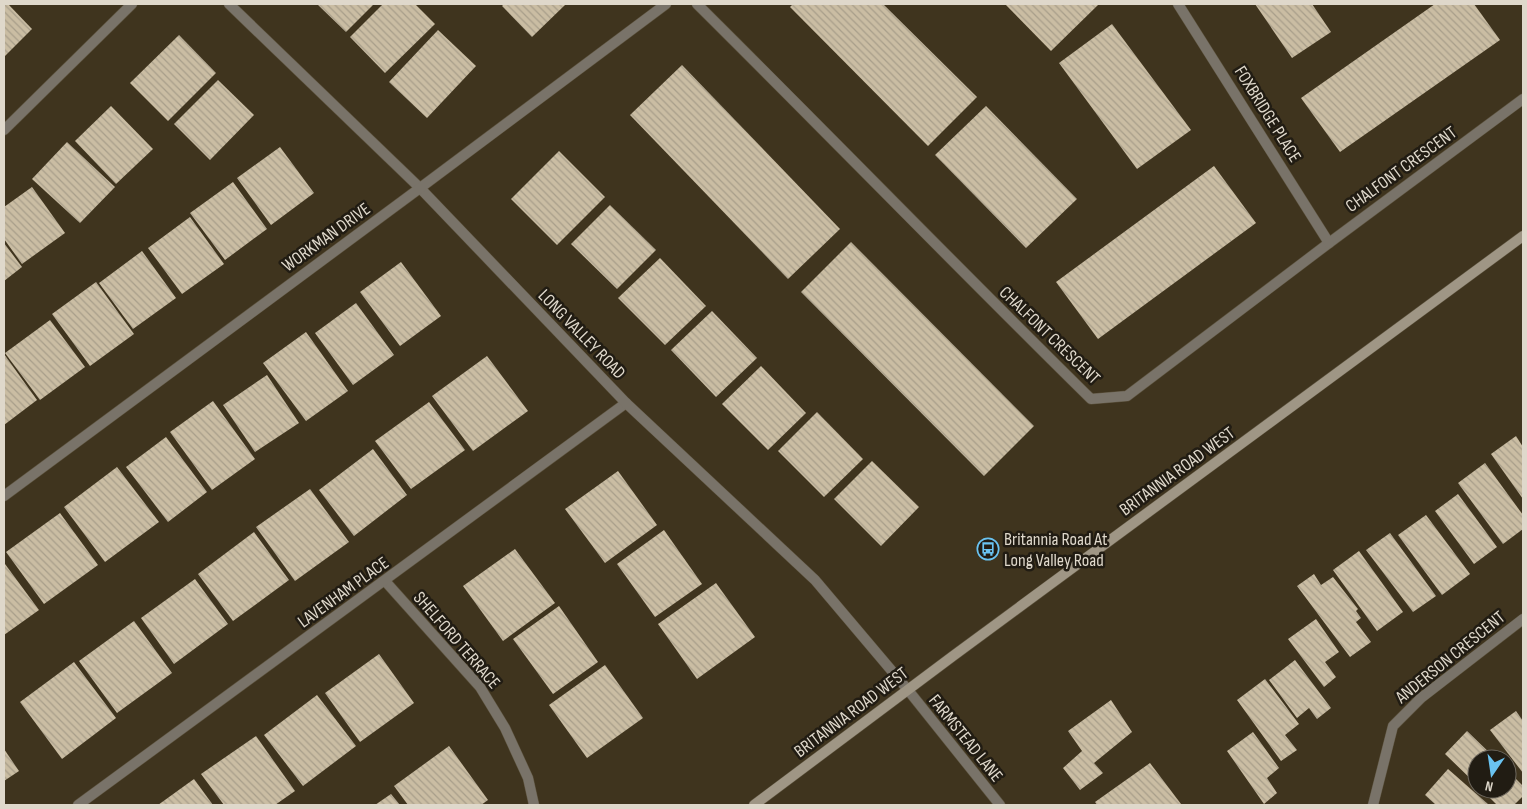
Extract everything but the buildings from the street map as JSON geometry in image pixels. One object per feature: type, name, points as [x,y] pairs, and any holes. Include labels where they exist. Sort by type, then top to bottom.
[{"type":"main road","name":"BRITANNIA ROAD WEST","points":[[754,805],[1523,236]]},
{"type":"street","points":[[4,130],[132,4]]},
{"type":"street","name":"LONG VALLEY ROAD","points":[[229,4],[420,188],[626,403],[815,580],[908,690]]},
{"type":"street","name":"WORKMAN DRIVE","points":[[4,496],[666,4]]},
{"type":"street","name":"CHALFONT CRESCENT","points":[[697,4],[979,289],[1091,399],[1127,396],[1328,243],[1523,99]]},
{"type":"street","name":"FOXBRIDGE PLACE","points":[[1178,4],[1328,243]]},
{"type":"street","name":"LAVENHAM PLACE","points":[[78,805],[626,403]]},
{"type":"street","name":"SHELFORD TERRACE","points":[[385,581],[480,687],[505,728],[528,778],[534,805]]},
{"type":"street","name":"ANDERSON CRESCENT","points":[[1373,805],[1393,726],[1421,698],[1523,619]]},
{"type":"street","name":"FARMSTEAD LANE","points":[[908,690],[1000,805]]},
{"type":"place","name":"Britannia Road At Long Valley Road","points":[[988,549]]}]
